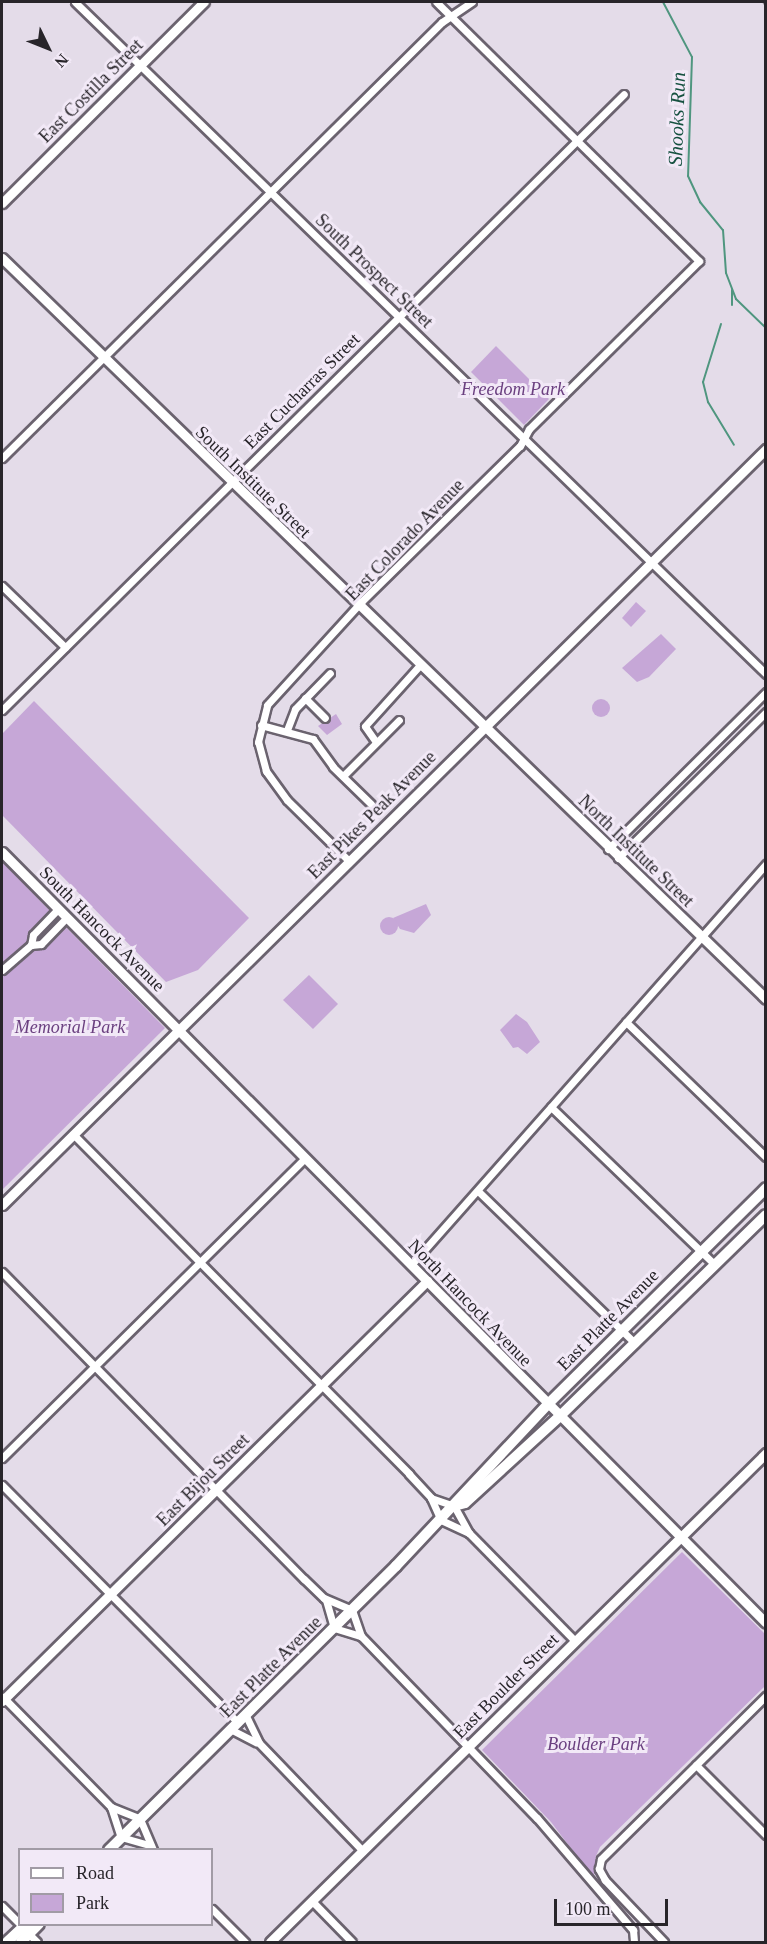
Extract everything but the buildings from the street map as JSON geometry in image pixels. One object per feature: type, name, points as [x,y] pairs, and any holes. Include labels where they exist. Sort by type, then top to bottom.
[{"type":"main road","name":"East Platte Avenue","points":[[111,1848],[352,1610],[441,1520],[547,1405],[765,1188]]},
{"type":"main road","name":"East Platte Avenue","points":[[454,1506],[465,1503],[559,1417],[765,1215]]},
{"type":"main road","points":[[8,1942],[25,1931]]},
{"type":"street","name":"South Prospect Street","points":[[75,2],[525,437],[765,674]]},
{"type":"street","name":"East Costilla Street","points":[[2,203],[204,2]]},
{"type":"street","points":[[436,2],[577,141]]},
{"type":"street","points":[[2,458],[442,22],[471,2]]},
{"type":"street","name":"East Cucharras Street","points":[[2,710],[624,94]]},
{"type":"street","name":"East Colorado Avenue","points":[[349,861],[271,780],[260,752],[261,725],[277,690],[699,261],[577,141]]},
{"type":"street","name":"South Institute Street","points":[[2,258],[483,728]]},
{"type":"street","name":"East Pikes Peak Avenue","points":[[2,1205],[765,449]]},
{"type":"street","points":[[2,586],[65,647]]},
{"type":"street","points":[[376,742],[365,726],[419,666]]},
{"type":"street","points":[[287,730],[291,716],[330,673]]},
{"type":"street","points":[[608,849],[765,692]]},
{"type":"street","points":[[305,698],[325,718]]},
{"type":"street","points":[[618,858],[765,712]]},
{"type":"street","points":[[343,776],[399,720]]},
{"type":"street","points":[[261,725],[287,730],[313,739],[343,776],[371,804]]},
{"type":"street","name":"North Institute Street","points":[[483,728],[765,999]]},
{"type":"street","name":"South Hancock Avenue","points":[[2,852],[179,1029]]},
{"type":"street","points":[[411,1265],[765,864]]},
{"type":"street","points":[[32,945],[33,935],[58,909]]},
{"type":"street","points":[[2,970],[32,945],[41,944],[66,918]]},
{"type":"street","points":[[626,1022],[765,1156]]},
{"type":"street","name":"North Hancock Avenue","points":[[179,1029],[547,1405],[765,1623]]},
{"type":"street","points":[[551,1107],[714,1264]]},
{"type":"street","points":[[73,1134],[431,1498],[441,1520],[469,1533]]},
{"type":"street","points":[[2,1458],[305,1158]]},
{"type":"street","points":[[478,1191],[635,1342]]},
{"type":"street","points":[[2,1272],[324,1598],[352,1610],[361,1636],[537,1818],[628,1924],[634,1942]]},
{"type":"street","name":"East Bijou Street","points":[[2,1699],[427,1281]]},
{"type":"street","name":"East Boulder Street","points":[[270,1942],[765,1453]]},
{"type":"street","points":[[2,1485],[363,1851]]},
{"type":"street","points":[[431,1498],[454,1506],[469,1533],[575,1641]]},
{"type":"street","points":[[324,1598],[334,1628],[361,1636]]},
{"type":"street","points":[[664,1942],[618,1895],[599,1869],[606,1851],[765,1696]]},
{"type":"street","points":[[2,1699],[111,1807],[140,1819],[151,1847]]},
{"type":"street","points":[[238,1723],[259,1743]]},
{"type":"street","points":[[696,1765],[765,1835]]},
{"type":"street","points":[[111,1807],[122,1837],[151,1847]]},
{"type":"street","points":[[312,1901],[352,1942]]},
{"type":"street","points":[[2,1906],[18,1923]]},
{"type":"street","points":[[213,1910],[245,1942]]},
{"type":"green space","name":"Freedom Park","points":[[496,346],[549,399],[524,425],[471,372]]},
{"type":"green space","points":[[636,602],[646,611],[631,627],[622,618]]},
{"type":"green space","points":[[661,634],[676,649],[649,677],[637,682],[622,668]]},
{"type":"green space","points":[[601,699],[607,702],[610,708],[607,714],[601,717],[595,714],[592,708],[595,702]]},
{"type":"green space","points":[[34,701],[249,918],[198,970],[166,982],[2,815],[2,734]]},
{"type":"green space","points":[[336,714],[342,724],[327,735],[318,726]]},
{"type":"green space","name":"Memorial Park","points":[[2,862],[165,1028],[2,1190]]},
{"type":"green space","points":[[426,904],[431,915],[414,933],[400,929],[393,918]]},
{"type":"green space","points":[[389,917],[395,920],[398,926],[395,932],[389,935],[383,932],[380,926],[383,920]]},
{"type":"green space","points":[[309,975],[338,1004],[313,1029],[283,1000]]},
{"type":"green space","points":[[516,1014],[527,1022],[540,1042],[527,1054],[518,1047],[513,1048],[500,1030]]},
{"type":"green space","name":"Boulder Park","points":[[682,1552],[765,1634],[765,1686],[600,1847],[596,1856],[594,1879],[551,1822],[482,1750]]},
{"type":"waterway","name":"Shooks Run","points":[[663,2],[692,57],[688,176],[700,202],[723,230],[726,273],[736,299],[766,328]]},
{"type":"waterway","name":"Shooks Run","points":[[732,290],[732,305]]},
{"type":"waterway","points":[[721,324],[703,382],[708,402],[734,445]]},
{"type":"railway","points":[[763,2],[766,6]]}]
